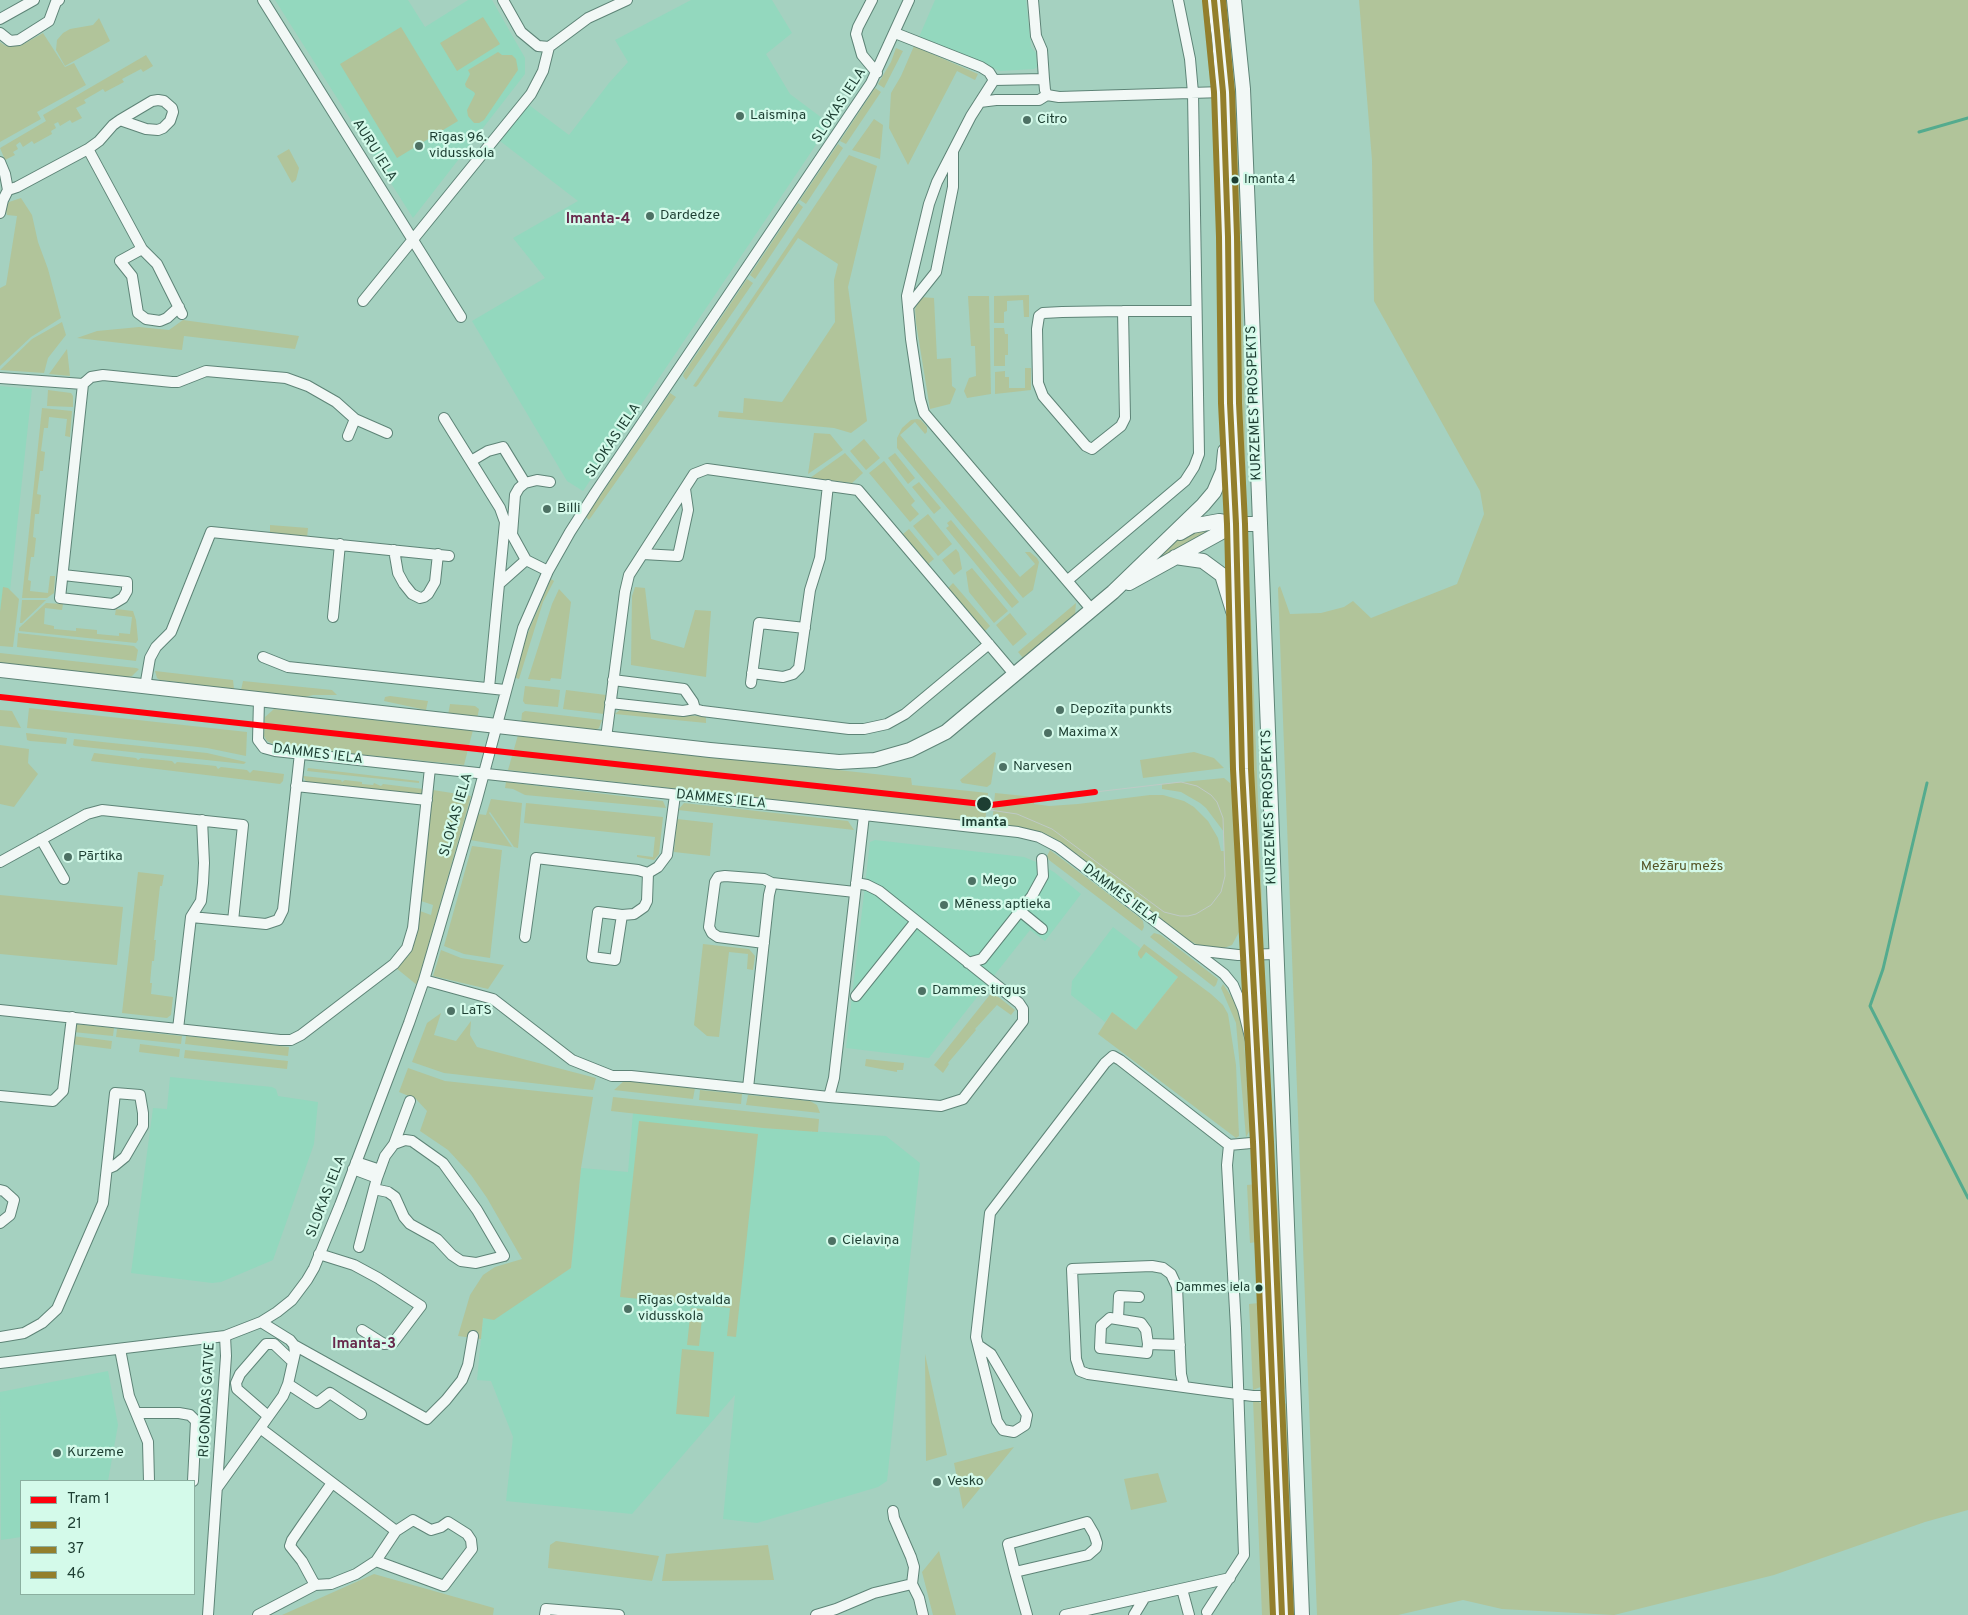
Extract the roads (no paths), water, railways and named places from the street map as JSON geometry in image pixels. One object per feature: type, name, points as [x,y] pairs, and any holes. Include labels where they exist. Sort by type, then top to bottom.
[{"type":"main road","name":"KURZEMES PROSPEKTS","points":[[1214,0],[1223,92],[1228,237],[1230,403],[1236,524],[1242,769],[1262,1142],[1282,1615]]},
{"type":"main road","name":"KURZEMES PROSPEKTS","points":[[1234,0],[1243,89],[1302,1615]]},
{"type":"main road","points":[[0,670],[259,700],[839,762],[875,760],[910,750],[940,736],[963,719],[1113,592],[1203,505],[1214,492],[1223,471],[1230,403]]},
{"type":"main road","points":[[1167,540],[1192,526],[1219,521],[1236,524],[1260,524]]},
{"type":"main road","points":[[1113,592],[1236,524]]},
{"type":"main road","points":[[1175,557],[1203,561],[1222,575],[1238,626]]},
{"type":"main road","points":[[1272,1396],[1293,1396]]},
{"type":"street","points":[[0,19],[34,0]]},
{"type":"street","name":"AURU IELA","points":[[263,0],[461,317]]},
{"type":"street","points":[[503,0],[521,32],[538,46],[550,47]]},
{"type":"street","points":[[363,301],[531,94],[543,70],[550,47],[588,18],[627,0]]},
{"type":"street","points":[[872,0],[858,26],[856,34],[862,55],[877,73]]},
{"type":"street","name":"SLOKAS IELA","points":[[0,1363],[225,1336],[261,1322],[277,1312],[297,1294],[314,1268],[320,1254],[400,1050],[424,980],[523,628],[548,571],[595,493],[854,111],[877,73],[910,0]]},
{"type":"street","points":[[1033,0],[1036,36],[1044,57],[1045,90],[1048,95]]},
{"type":"street","points":[[1068,580],[1185,481],[1194,467],[1200,448],[1193,93],[1190,59],[1178,0]]},
{"type":"street","points":[[0,33],[10,41],[19,40],[49,22],[56,1]]},
{"type":"street","points":[[895,33],[981,67],[989,72],[994,80]]},
{"type":"street","points":[[994,80],[1044,79]]},
{"type":"street","points":[[994,80],[953,150],[937,182],[929,204],[907,296],[920,399],[924,413],[1092,610]]},
{"type":"street","points":[[980,102],[1038,100],[1048,95],[1058,97],[1223,92]]},
{"type":"street","points":[[8,190],[17,187],[88,148],[99,141],[113,125],[120,120],[152,101],[158,100],[169,104],[173,112],[170,121],[158,130],[146,129],[120,120]]},
{"type":"street","points":[[88,148],[142,249],[157,264],[180,311],[160,321],[146,320],[138,313],[132,276],[120,261],[142,249]]},
{"type":"street","points":[[908,307],[936,272],[953,187],[953,150]]},
{"type":"street","points":[[0,162],[5,174],[8,190],[0,213]]},
{"type":"street","points":[[1123,311],[1125,418],[1121,426],[1092,449],[1086,446],[1042,396],[1038,383],[1037,329],[1039,318],[1043,314],[1123,311],[1196,311]]},
{"type":"street","points":[[62,574],[127,582],[127,590],[123,598],[113,604],[60,598],[62,574],[83,384],[91,377],[104,375],[178,382],[206,371],[286,378],[295,380],[317,391],[341,406],[355,419],[387,433]]},
{"type":"street","points":[[0,378],[83,384]]},
{"type":"street","points":[[444,418],[500,508],[505,522],[526,560],[548,571]]},
{"type":"street","points":[[348,436],[355,419]]},
{"type":"street","points":[[471,461],[488,451],[503,447],[525,483]]},
{"type":"street","points":[[606,738],[629,574],[694,474],[707,469],[852,489],[863,495],[1015,675]]},
{"type":"street","points":[[512,534],[512,515],[518,488],[525,483],[537,480],[550,482]]},
{"type":"street","points":[[805,628],[759,623],[752,678],[783,677],[793,674],[799,668],[805,628],[810,590],[820,558],[828,485]]},
{"type":"street","points":[[642,554],[678,556],[688,510],[684,489]]},
{"type":"street","points":[[489,688],[505,522]]},
{"type":"street","points":[[145,687],[150,658],[156,647],[171,632],[210,532],[449,556]]},
{"type":"street","points":[[332,617],[340,544]]},
{"type":"street","points":[[394,550],[398,573],[409,592],[420,598],[428,594],[435,582],[438,554]]},
{"type":"street","points":[[499,584],[526,560]]},
{"type":"street","points":[[610,703],[683,711],[695,709],[849,729],[878,727],[896,720],[915,708],[989,644]]},
{"type":"street","points":[[263,657],[288,667],[505,690]]},
{"type":"street","points":[[613,680],[684,689],[693,702],[695,709]]},
{"type":"street","name":"DAMMES IELA","points":[[259,700],[258,734],[260,744],[268,750],[1018,832],[1049,841],[1224,974],[1232,985],[1243,1009],[1257,1063]]},
{"type":"street","points":[[191,917],[270,924],[281,916],[300,753]]},
{"type":"street","points":[[0,1010],[291,1040],[310,1029],[400,959],[407,948],[412,933],[430,768]]},
{"type":"street","points":[[296,786],[426,800]]},
{"type":"street","points":[[525,937],[536,858],[638,870],[648,873],[658,867],[666,855],[675,795]]},
{"type":"street","points":[[0,862],[87,814],[102,810],[243,825],[233,921]]},
{"type":"street","points":[[829,1097],[834,1078],[864,815]]},
{"type":"street","points":[[178,1029],[191,917],[201,901],[204,863],[202,820]]},
{"type":"street","points":[[41,839],[64,879]]},
{"type":"street","points":[[968,963],[982,959],[1032,896],[1043,876],[1042,859]]},
{"type":"street","points":[[622,915],[615,960],[592,957],[598,912],[622,915],[634,914],[644,907],[647,901],[648,873]]},
{"type":"street","points":[[424,980],[492,999],[572,1060],[612,1076],[631,1076],[829,1097],[941,1106],[963,1099],[1023,1021],[1023,1009],[1019,1003],[879,892],[867,885],[856,888],[772,883],[764,879],[718,877],[715,882],[709,927],[712,933],[718,938],[764,943]]},
{"type":"street","points":[[748,1088],[768,895],[772,883]]},
{"type":"street","points":[[1020,911],[1042,929]]},
{"type":"street","points":[[856,996],[916,921]]},
{"type":"street","name":"DAMMES IELA","points":[[1192,949],[1214,953],[1276,954]]},
{"type":"street","points":[[0,1096],[53,1101],[63,1091],[72,1017]]},
{"type":"street","points":[[978,1345],[992,1354],[1025,1411],[1027,1420],[1025,1425],[1014,1432],[1009,1433],[1000,1427],[978,1345],[975,1330],[990,1213],[1105,1063],[1113,1056],[1229,1145],[1262,1142]]},
{"type":"street","points":[[0,1338],[24,1334],[42,1323],[57,1309],[103,1203],[115,1093],[140,1095],[144,1113],[143,1126],[125,1157],[107,1169]]},
{"type":"street","points":[[359,1247],[378,1174],[390,1148],[394,1144],[410,1101]]},
{"type":"street","points":[[374,1189],[388,1192],[395,1197],[404,1217],[410,1224],[437,1239],[452,1255],[461,1261],[476,1263],[504,1256],[477,1210],[443,1163],[412,1141],[405,1140],[394,1144]]},
{"type":"street","points":[[1207,1612],[1244,1554],[1226,1165],[1229,1145]]},
{"type":"street","points":[[354,1165],[378,1174]]},
{"type":"street","points":[[0,1190],[4,1191],[14,1200],[10,1215],[0,1223]]},
{"type":"street","points":[[320,1254],[351,1264],[370,1279],[421,1306],[394,1343],[384,1344],[362,1330]]},
{"type":"street","points":[[1184,1386],[1177,1288],[1175,1280],[1168,1270],[1152,1266],[1072,1268],[1076,1359],[1080,1371],[1088,1374],[1238,1394],[1272,1396]]},
{"type":"street","points":[[1118,1319],[1119,1296],[1140,1297]]},
{"type":"street","points":[[1110,1318],[1141,1323],[1146,1330],[1148,1344],[1147,1353],[1100,1348],[1101,1326],[1110,1318]]},
{"type":"street","points":[[261,1322],[290,1340],[294,1345],[427,1419],[462,1380],[468,1365],[473,1336]]},
{"type":"street","name":"RIGONDAS GATVE","points":[[208,1615],[226,1356],[225,1336]]},
{"type":"street","points":[[268,1416],[237,1389],[236,1383],[240,1374],[266,1344],[274,1344],[292,1362]]},
{"type":"street","points":[[1148,1344],[1180,1345]]},
{"type":"street","points":[[216,1489],[283,1396],[288,1384],[295,1353],[294,1345]]},
{"type":"street","points":[[120,1349],[129,1396],[148,1442],[149,1480]]},
{"type":"street","points":[[288,1384],[317,1403],[330,1393],[361,1414]]},
{"type":"street","points":[[137,1412],[179,1413],[190,1415],[196,1421],[193,1480]]},
{"type":"street","points":[[260,1428],[396,1531]]},
{"type":"street","points":[[315,1585],[302,1561],[290,1546],[292,1540],[332,1484]]},
{"type":"street","points":[[893,1511],[894,1518],[914,1567],[912,1584],[919,1598],[923,1615]]},
{"type":"street","points":[[258,1615],[315,1585],[331,1584],[366,1569],[376,1561],[396,1531],[413,1520],[431,1530],[441,1527],[448,1522],[467,1534],[472,1540],[472,1549],[444,1586],[376,1561]]},
{"type":"street","points":[[1015,1572],[1088,1555],[1096,1548],[1097,1543],[1094,1534],[1087,1522],[1008,1544],[1015,1572],[1027,1615]]},
{"type":"street","points":[[1065,1615],[1230,1578]]},
{"type":"street","points":[[816,1615],[836,1609],[874,1592],[912,1584]]},
{"type":"street","points":[[1182,1589],[1189,1615]]},
{"type":"street","points":[[1134,1615],[1145,1597]]},
{"type":"street","points":[[546,1615],[546,1609],[619,1615]]},
{"type":"waterway","points":[[1919,132],[1968,118]]},
{"type":"waterway","points":[[1927,783],[1883,969],[1870,1006],[1968,1198]]},
{"type":"tram line","name":"1","points":[[0,697],[991,805],[1095,792]]},
{"type":"tram line","points":[[983,809],[1017,814],[1052,829],[1164,912],[1188,916],[1196,914],[1211,905],[1221,892],[1225,876],[1223,818],[1217,802],[1211,795],[1197,786],[1181,782],[1095,792]]},
{"type":"place","name":"Laismiņa","points":[[740,116]]},
{"type":"place","name":"Citro","points":[[1027,120]]},
{"type":"place","name":"Rīgas 96. vidusskola","points":[[419,146]]},
{"type":"place","name":"Imanta 4","points":[[1235,180]]},
{"type":"place","name":"Dardedze","points":[[650,216]]},
{"type":"place","name":"Billi","points":[[547,509]]},
{"type":"place","name":"Depozīta punkts","points":[[1060,710]]},
{"type":"place","name":"Maxima X","points":[[1048,733]]},
{"type":"place","name":"Narvesen","points":[[1003,767]]},
{"type":"place","name":"Imanta","points":[[984,804]]},
{"type":"place","name":"Pārtika","points":[[68,857]]},
{"type":"place","name":"Mego","points":[[972,881]]},
{"type":"place","name":"Mēness aptieka","points":[[944,905]]},
{"type":"place","name":"Dammes tirgus","points":[[922,991]]},
{"type":"place","name":"LaTS","points":[[451,1011]]},
{"type":"place","name":"Cielaviņa","points":[[832,1241]]},
{"type":"place","name":"Dammes iela","points":[[1259,1288]]},
{"type":"place","name":"Rīgas Ostvalda vidusskola","points":[[628,1309]]},
{"type":"place","name":"Kurzeme","points":[[57,1453]]},
{"type":"place","name":"Vesko","points":[[937,1482]]},
{"type":"district","name":"Imanta-4","points":[[598,220]]},
{"type":"district","name":"Imanta-3","points":[[364,1345]]},
{"type":"park label","name":"Mežāru mežs","points":[[1682,867]]}]
